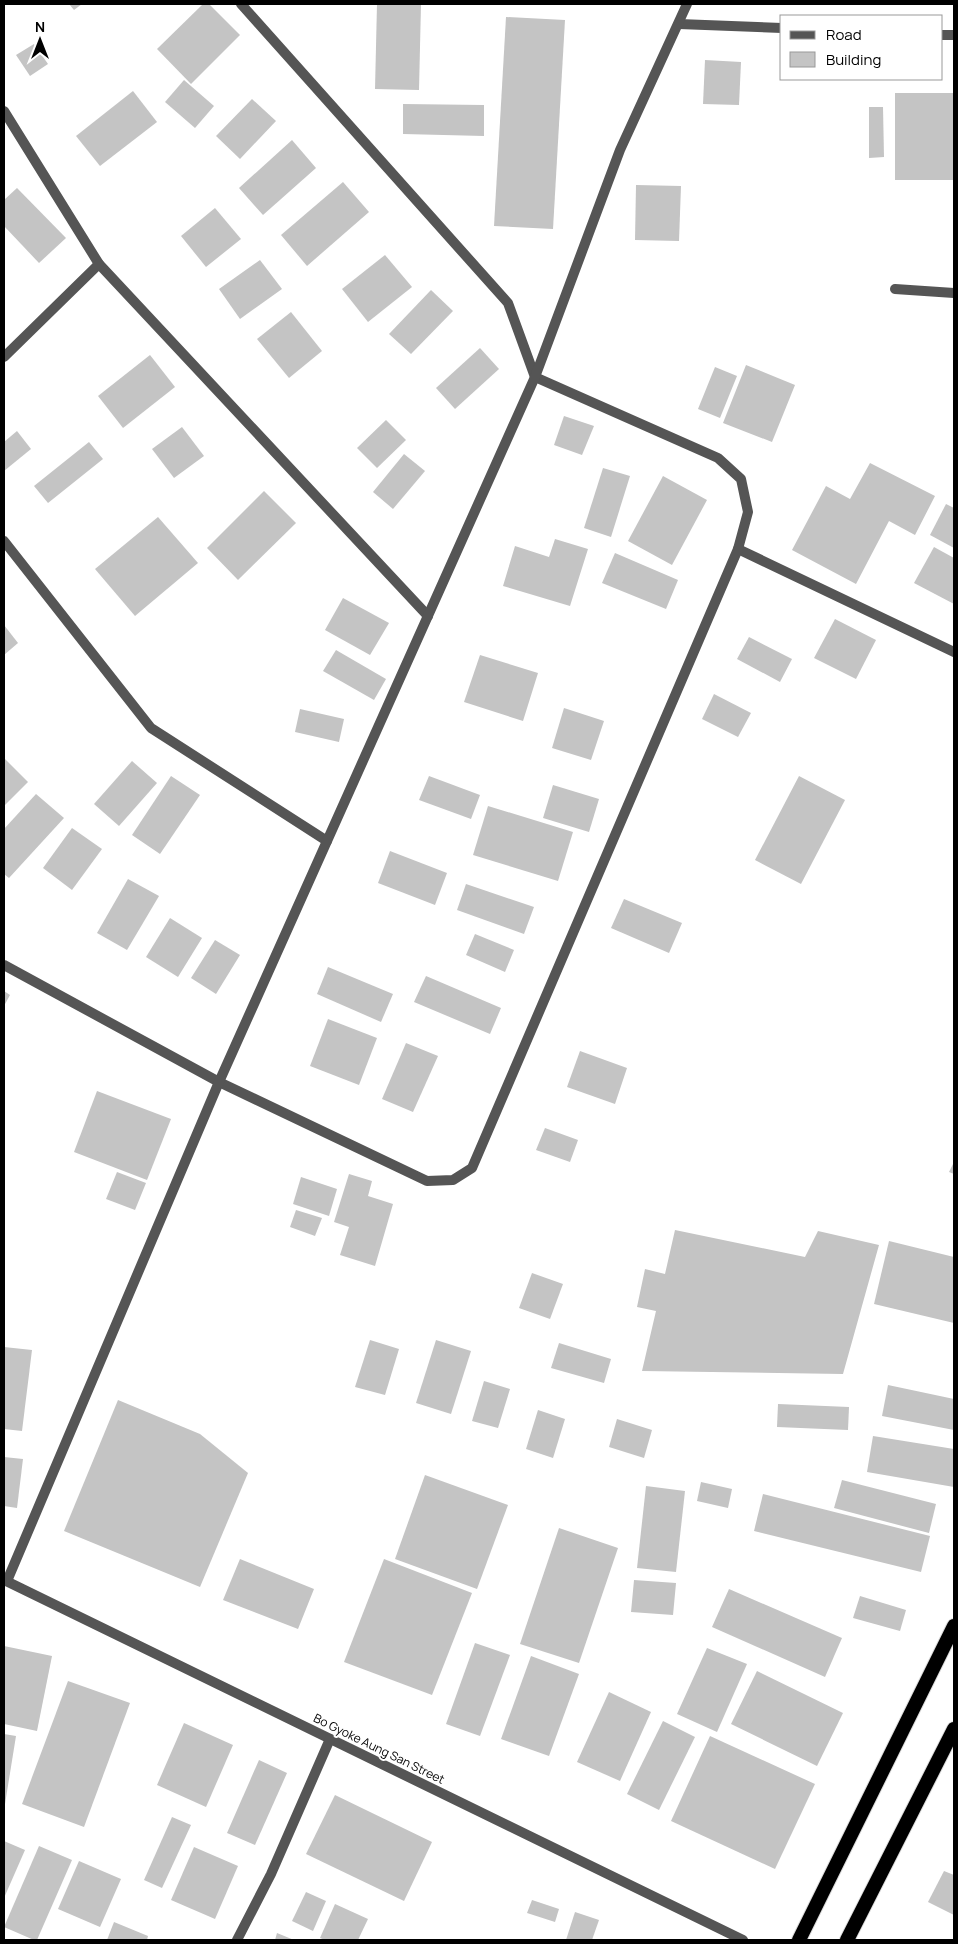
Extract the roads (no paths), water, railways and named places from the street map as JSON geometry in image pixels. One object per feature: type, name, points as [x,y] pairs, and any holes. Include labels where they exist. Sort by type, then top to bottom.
[{"type":"highway","points":[[799,1940],[954,1626]]},
{"type":"highway","points":[[847,1940],[954,1729]]},
{"type":"street","points":[[4,965],[219,1082],[427,1181],[453,1180],[472,1168],[738,549],[748,512],[741,479],[718,458],[535,377],[508,303],[241,4]]},
{"type":"street","points":[[5,1580],[219,1082],[535,377],[620,150],[687,4]]},
{"type":"street","points":[[679,24],[780,28]]},
{"type":"street","points":[[4,110],[99,264],[428,616]]},
{"type":"street","points":[[4,357],[99,264]]},
{"type":"street","points":[[895,289],[954,293]]},
{"type":"street","points":[[4,541],[151,728],[327,841]]},
{"type":"street","points":[[738,549],[954,652]]},
{"type":"street","name":"Bo Gyoke Aung San Street","points":[[5,1580],[744,1940]]},
{"type":"street","points":[[237,1940],[271,1874],[330,1739]]}]
